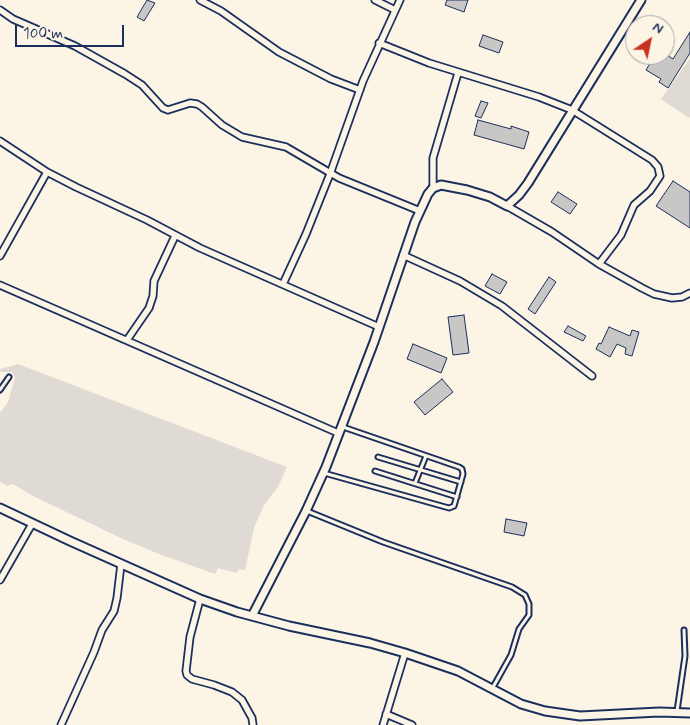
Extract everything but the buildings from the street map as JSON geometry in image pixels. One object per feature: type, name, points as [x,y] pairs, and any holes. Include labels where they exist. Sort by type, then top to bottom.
[{"type":"street","points":[[200,0],[221,11],[279,52],[322,75],[360,90]]},
{"type":"street","points":[[375,0],[395,10]]},
{"type":"street","points":[[283,284],[306,234],[330,174],[360,90],[400,0]]},
{"type":"street","points":[[508,206],[528,183],[641,0]]},
{"type":"street","points":[[0,10],[13,19],[75,46],[125,74],[142,85],[163,108],[168,110],[196,104],[222,125],[242,137],[286,147],[330,174],[420,211]]},
{"type":"street","points":[[379,44],[458,73],[572,110],[652,160],[660,171],[656,184],[632,209],[620,235],[599,264]]},
{"type":"street","points":[[252,616],[324,472],[379,327],[402,255],[420,211],[433,188],[433,158],[458,73]]},
{"type":"street","points":[[0,141],[47,172],[200,248],[379,327]]},
{"type":"street","points":[[0,256],[47,172]]},
{"type":"street","points":[[433,188],[442,185],[490,197],[552,232],[631,283],[663,297],[682,297],[690,293]]},
{"type":"street","points":[[128,340],[149,308],[153,296],[154,281],[176,236]]},
{"type":"street","points":[[402,255],[420,261],[460,281],[502,306],[592,376]]},
{"type":"street","points":[[0,285],[339,430]]},
{"type":"street","points":[[0,508],[200,599],[289,626],[370,643],[405,653],[458,672],[521,704],[545,711],[580,716],[690,713]]},
{"type":"street","points":[[0,580],[32,524]]},
{"type":"street","points":[[61,725],[102,630],[114,611],[118,598],[121,564]]},
{"type":"street","points":[[200,599],[190,637],[187,675],[192,679],[232,692],[242,700],[252,718],[253,725]]},
{"type":"street","points":[[382,725],[405,653]]},
{"type":"street","points":[[386,714],[412,725]]},
{"type":"lane","points":[[0,390],[9,377]]},
{"type":"lane","points":[[324,472],[449,508],[454,506],[463,474],[462,470],[426,456],[339,430]]},
{"type":"lane","points":[[415,484],[426,456]]},
{"type":"lane","points":[[378,457],[461,482]]},
{"type":"lane","points":[[375,471],[457,496]]},
{"type":"lane","points":[[306,511],[383,542],[512,588],[525,596],[529,604],[529,615],[519,629],[510,654],[492,688]]},
{"type":"lane","points":[[676,712],[685,656],[684,630]]},
{"type":"lane","points":[[685,656],[690,656]]},
{"type":"shaded area","points":[[690,58],[690,117],[689,118],[661,99]]},
{"type":"shaded area","points":[[18,364],[287,467],[278,487],[264,505],[254,528],[245,570],[239,569],[237,573],[218,568],[215,574],[159,554],[33,496],[13,484],[7,486],[0,482],[0,413],[8,402],[15,377],[12,372],[0,372],[0,369]]}]
